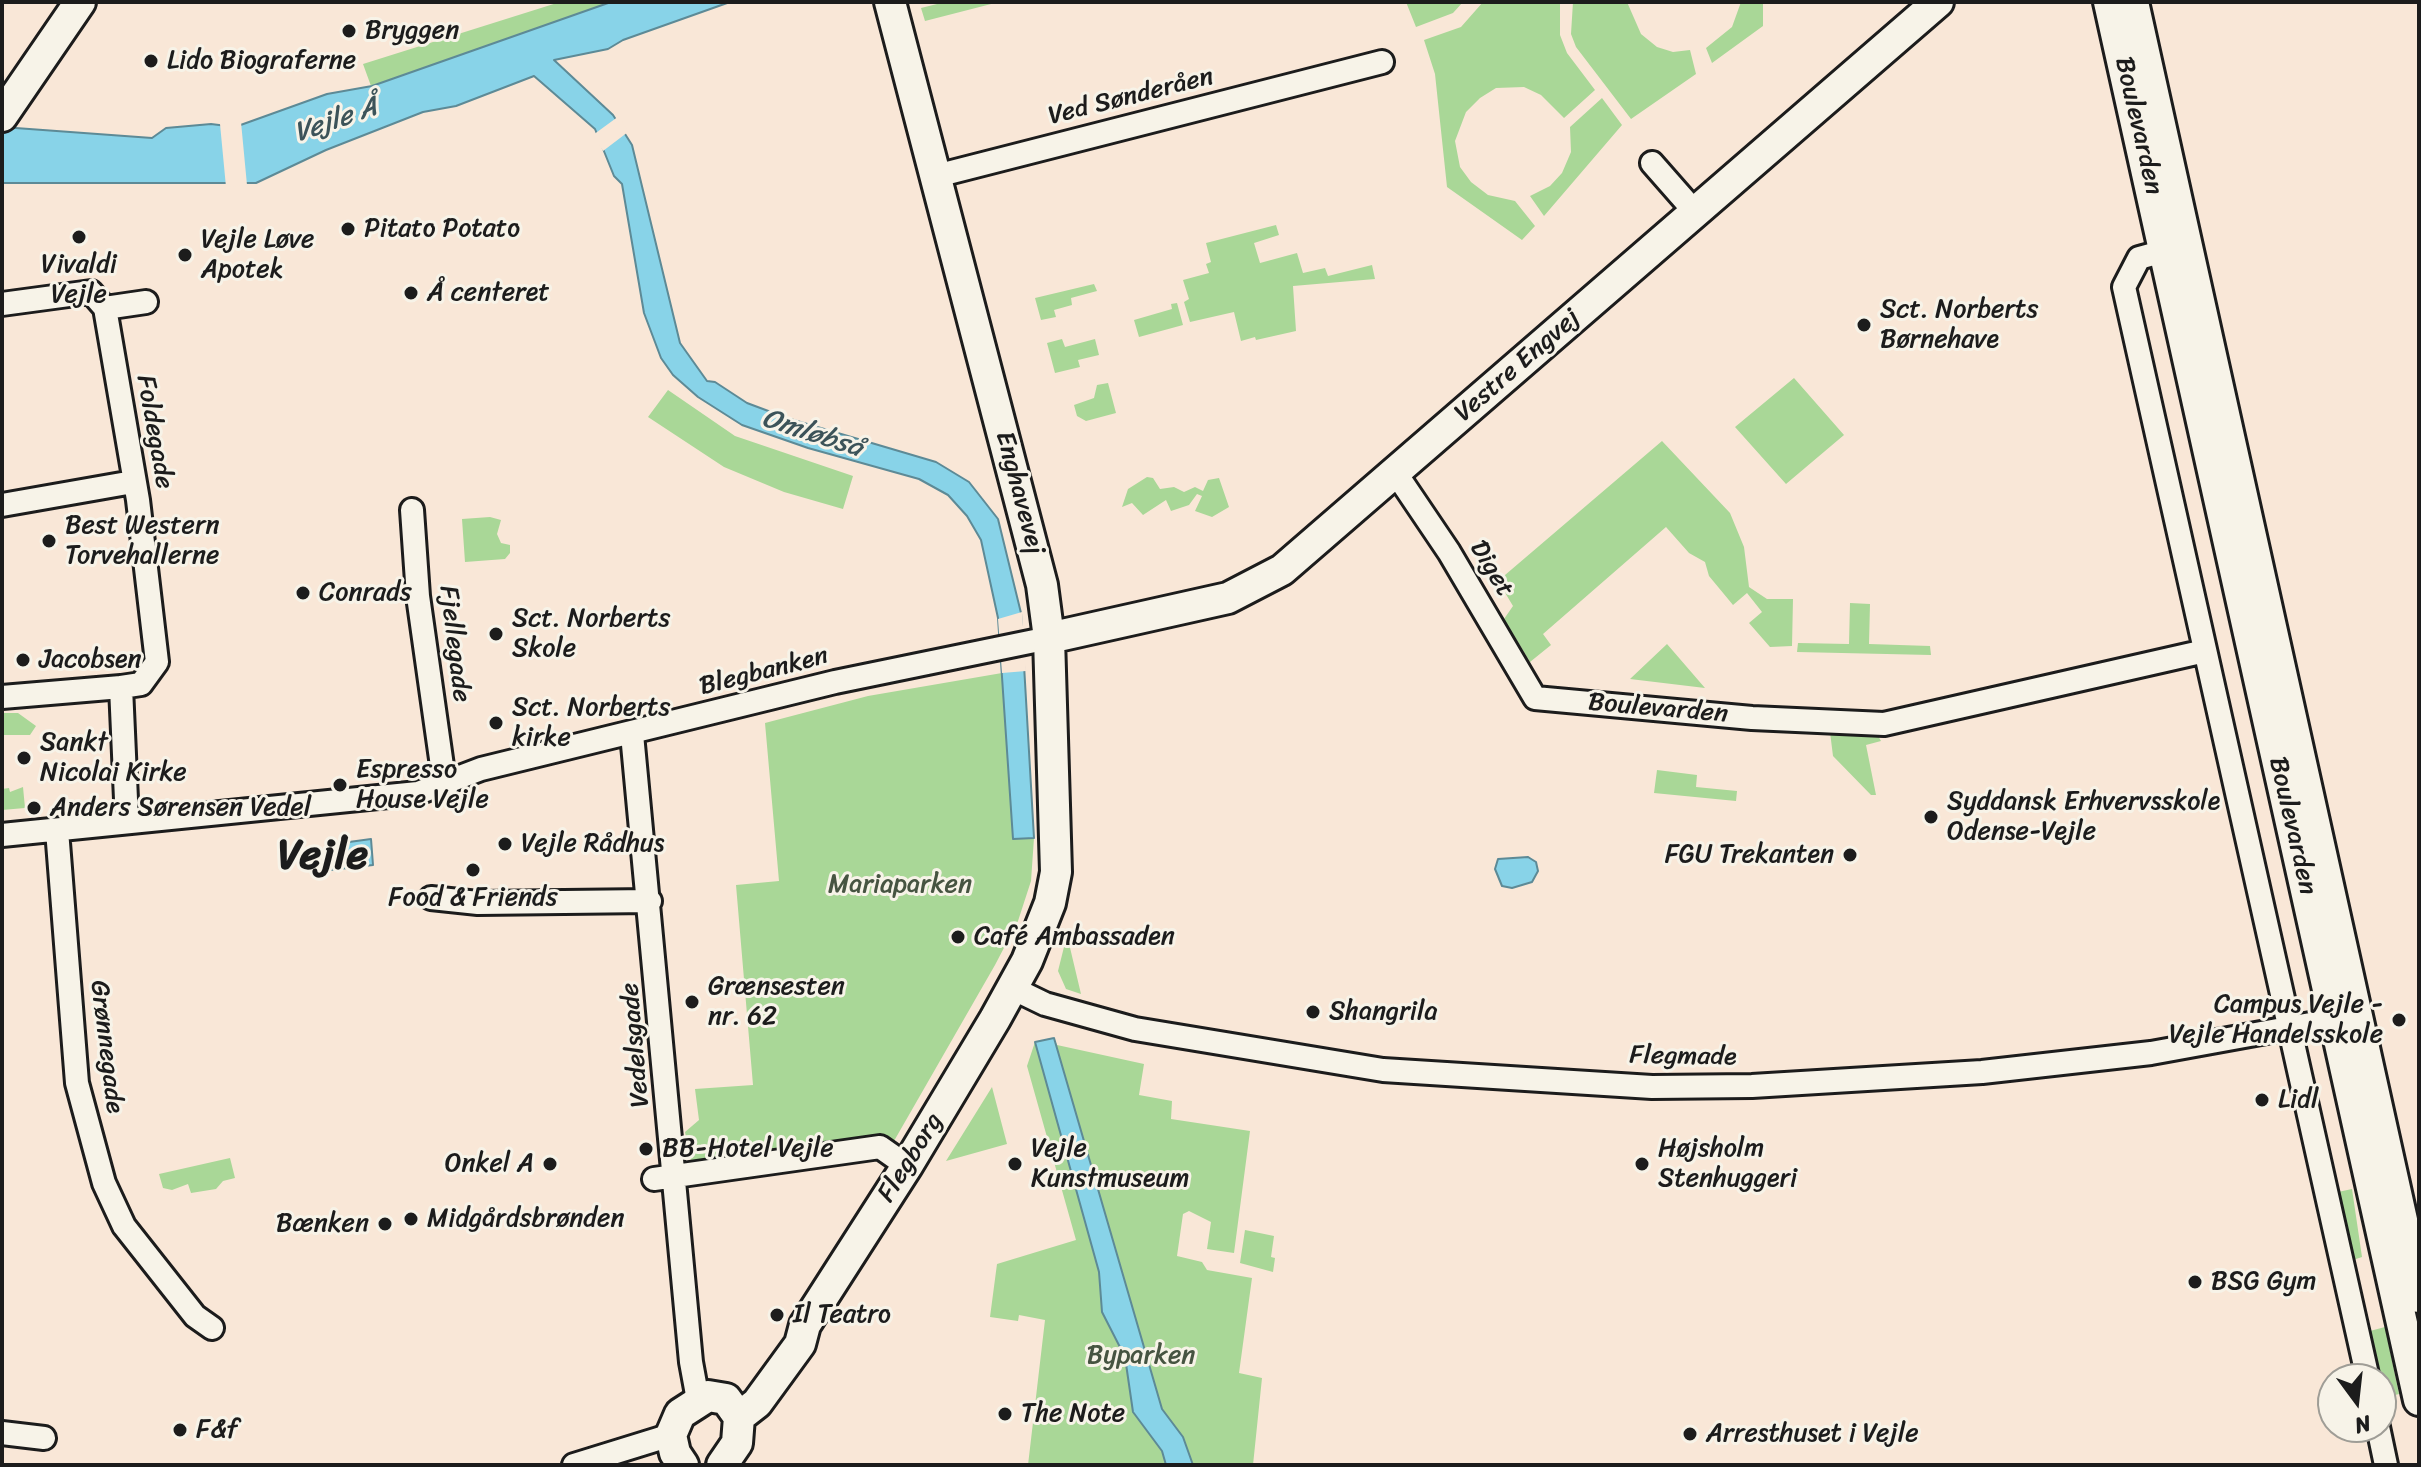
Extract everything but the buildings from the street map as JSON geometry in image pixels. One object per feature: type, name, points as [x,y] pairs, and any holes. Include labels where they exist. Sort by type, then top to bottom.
[{"type":"main road","points":[[2,84],[59,2]]},
{"type":"main road","points":[[2,116],[80,2]]},
{"type":"main road","name":"Enghavevej","points":[[890,2],[1042,585],[1049,638],[1056,872],[1050,903],[1012,988]]},
{"type":"main road","name":"Vestre Engvej","points":[[1049,638],[1228,598],[1282,570],[1938,2]]},
{"type":"main road","name":"Boulevarden","points":[[2109,2],[2176,247]]},
{"type":"main road","name":"Boulevarden","points":[[2133,2],[2176,247],[2346,1018],[2419,1400]]},
{"type":"main road","name":"Flegborg","points":[[671,1435],[680,1414],[721,1405],[757,1403],[800,1344],[805,1325],[907,1166],[1012,988]]},
{"type":"main road","name":"Boulevarden","points":[[2346,1018],[2419,1297]]},
{"type":"main road","points":[[721,1405],[737,1443],[722,1465]]},
{"type":"main road","points":[[671,1435],[675,1453],[683,1465]]},
{"type":"street","name":"Ved Sønderåen","points":[[936,176],[1382,62]]},
{"type":"street","points":[[1652,163],[1695,212]]},
{"type":"street","name":"Boulevarden","points":[[2176,247],[2139,258],[2124,287],[2364,1363]]},
{"type":"street","points":[[2,304],[91,292],[105,308],[146,302]]},
{"type":"street","name":"Foldegade","points":[[105,308],[133,482],[157,662],[141,684],[121,687]]},
{"type":"street","name":"Diget","points":[[1395,472],[1449,552],[1535,698]]},
{"type":"street","points":[[2,505],[133,482]]},
{"type":"street","name":"Fjellegade","points":[[412,510],[418,596],[442,766],[448,784]]},
{"type":"street","name":"Blegbanken","points":[[2,835],[418,793],[481,769],[835,682],[1049,638]]},
{"type":"street","name":"Boulevarden","points":[[1535,698],[1752,718],[1884,724],[2205,651]]},
{"type":"street","points":[[2,697],[121,687],[127,822]]},
{"type":"street","name":"Vedelsgade","points":[[632,734],[650,901],[665,1179],[691,1362],[721,1405]]},
{"type":"street","name":"Grønnegade","points":[[57,830],[77,1083],[104,1183],[124,1226],[195,1316],[212,1328]]},
{"type":"street","points":[[431,898],[478,903],[650,901]]},
{"type":"street","name":"Flegmade","points":[[1012,988],[1045,1004],[1135,1029],[1383,1070],[1652,1087],[1752,1086],[1916,1078],[2151,1053],[2346,1018]]},
{"type":"street","points":[[665,1179],[880,1147],[907,1166]]},
{"type":"street","points":[[2,1433],[44,1438]]},
{"type":"street","points":[[574,1465],[671,1435]]},
{"type":"street","points":[[2381,1443],[2386,1465]]},
{"type":"green space","points":[[560,2],[611,2],[371,86],[363,64]]},
{"type":"green space","points":[[945,2],[999,2],[925,21],[921,8]]},
{"type":"green space","points":[[1406,2],[1463,2],[1453,13],[1416,27]]},
{"type":"green space","points":[[1483,2],[1560,2],[1560,35],[1567,53],[1595,90],[1564,118],[1541,95],[1524,87],[1496,88],[1466,112],[1455,141],[1460,167],[1471,182],[1488,195],[1515,201],[1535,226],[1522,240],[1447,187],[1435,74],[1424,40],[1461,27]]},
{"type":"green space","points":[[1573,2],[1627,2],[1641,34],[1657,47],[1673,52],[1690,50],[1696,74],[1631,119],[1576,47],[1571,34]]},
{"type":"green space","points":[[1741,2],[1763,2],[1763,26],[1712,63],[1706,48],[1732,27]]},
{"type":"green space","points":[[1602,98],[1622,125],[1544,216],[1530,196],[1550,186],[1562,173],[1571,152],[1570,127]]},
{"type":"green space","points":[[1276,225],[1279,235],[1254,243],[1260,263],[1297,253],[1303,273],[1325,268],[1328,276],[1372,265],[1375,279],[1293,286],[1296,331],[1241,341],[1234,312],[1190,322],[1184,302],[1189,299],[1183,280],[1209,273],[1206,264],[1211,262],[1206,243]]},
{"type":"green space","points":[[1094,284],[1097,291],[1071,298],[1072,305],[1054,310],[1056,317],[1041,320],[1035,298]]},
{"type":"green space","points":[[1177,303],[1183,325],[1139,337],[1134,320],[1172,309],[1171,304]]},
{"type":"green space","points":[[1062,339],[1065,347],[1095,339],[1099,355],[1078,360],[1080,367],[1055,373],[1047,343]]},
{"type":"green space","points":[[1794,378],[1844,435],[1786,484],[1735,427]]},
{"type":"green space","points":[[1108,383],[1116,413],[1086,421],[1077,416],[1074,405],[1094,398],[1097,385]]},
{"type":"green space","points":[[668,390],[735,436],[853,476],[843,509],[784,492],[724,467],[648,417]]},
{"type":"green space","points":[[1662,441],[1730,513],[1744,547],[1749,587],[1767,599],[1793,599],[1792,646],[1770,647],[1749,623],[1762,612],[1747,593],[1733,605],[1709,576],[1705,562],[1689,553],[1666,527],[1543,634],[1551,645],[1530,662],[1504,619],[1513,606],[1498,581]]},
{"type":"green space","points":[[1147,477],[1153,478],[1160,489],[1174,487],[1184,492],[1195,487],[1203,491],[1208,480],[1219,478],[1229,507],[1212,517],[1195,511],[1202,496],[1197,494],[1189,505],[1171,511],[1166,500],[1143,515],[1132,503],[1122,507],[1128,489]]},
{"type":"green space","points":[[490,517],[501,520],[497,534],[501,543],[510,545],[510,553],[505,559],[465,562],[462,519]]},
{"type":"green space","points":[[1850,603],[1870,604],[1869,644],[1930,646],[1931,655],[1797,652],[1798,643],[1849,644]]},
{"type":"green space","points":[[1667,644],[1705,688],[1630,679]]},
{"type":"green space","name":"Mariaparken","points":[[1002,673],[1013,839],[1034,838],[1031,881],[1018,921],[995,965],[894,1141],[879,1137],[693,1171],[685,1132],[699,1120],[695,1089],[753,1085],[736,885],[779,881],[765,723],[868,696]]},
{"type":"green space","points":[[2,713],[18,713],[36,726],[30,735],[2,735]]},
{"type":"green space","points":[[1830,732],[1877,734],[1881,741],[1866,745],[1876,795],[1871,795],[1833,756]]},
{"type":"green space","points":[[1657,770],[1697,775],[1696,787],[1737,791],[1736,801],[1654,793]]},
{"type":"green space","points":[[23,787],[25,808],[2,810],[2,789],[9,788],[10,792]]},
{"type":"green space","points":[[1067,935],[1081,994],[1066,989],[1058,971]]},
{"type":"green space","name":"Byparken","points":[[1054,1038],[1057,1045],[1144,1064],[1139,1095],[1172,1101],[1171,1119],[1250,1131],[1234,1253],[1207,1249],[1211,1222],[1189,1211],[1183,1214],[1177,1256],[1202,1262],[1207,1270],[1252,1278],[1239,1373],[1262,1378],[1253,1465],[1028,1465],[1045,1320],[1019,1315],[1018,1321],[990,1317],[997,1264],[1076,1240],[1027,1066],[1035,1042]]},
{"type":"green space","points":[[992,1087],[1007,1144],[946,1161]]},
{"type":"green space","points":[[230,1158],[235,1178],[223,1181],[216,1189],[191,1193],[188,1184],[172,1190],[163,1188],[159,1174]]},
{"type":"green space","points":[[2352,1189],[2362,1257],[2353,1260],[2338,1192]]},
{"type":"green space","points":[[1245,1230],[1274,1236],[1271,1257],[1275,1258],[1273,1272],[1240,1263]]},
{"type":"green space","points":[[2385,1327],[2393,1363],[2377,1363],[2370,1331]]},
{"type":"water","points":[[611,2],[730,2],[623,40],[608,49],[554,60],[613,115],[632,145],[680,343],[707,381],[715,382],[747,403],[787,418],[936,462],[969,482],[998,519],[1021,613],[1034,838],[1013,839],[998,618],[981,540],[967,516],[948,495],[919,479],[808,448],[742,425],[698,397],[673,375],[661,358],[644,313],[622,184],[614,176],[595,129],[534,76],[456,106],[423,112],[326,150],[256,183],[2,183],[2,127],[152,138],[166,128],[211,124],[235,127],[327,94],[372,86]]},
{"type":"water","points":[[371,839],[373,865],[331,870],[327,845]]},
{"type":"water","points":[[1528,857],[1536,862],[1538,871],[1532,882],[1512,888],[1502,886],[1495,869],[1498,859]]},
{"type":"water","points":[[1054,1038],[1162,1409],[1183,1437],[1193,1465],[1166,1465],[1162,1451],[1133,1412],[1125,1357],[1102,1312],[1099,1272],[1035,1042]]},
{"type":"pier","points":[[619,116],[628,132],[603,151],[593,135]]},
{"type":"pier","points":[[241,122],[247,185],[226,187],[220,124]]},
{"type":"pier","points":[[1022,612],[1026,671],[1002,673],[998,619]]},
{"type":"place","name":"Bryggen","points":[[349,31]]},
{"type":"place","name":"Lido Biograferne","points":[[151,61]]},
{"type":"place","name":"Pitato Potato","points":[[348,229]]},
{"type":"place","name":"Vivaldi Vejle","points":[[79,237]]},
{"type":"place","name":"Vejle Løve Apotek","points":[[185,255]]},
{"type":"place","name":"Å centeret","points":[[411,293]]},
{"type":"place","name":"Sct. Norberts Børnehave","points":[[1864,325]]},
{"type":"place","name":"Best Western Torvehallerne","points":[[49,541]]},
{"type":"place","name":"Conrads","points":[[303,593]]},
{"type":"place","name":"Sct. Norberts Skole","points":[[496,634]]},
{"type":"place","name":"Jacobsen","points":[[23,660]]},
{"type":"place","name":"Sct. Norberts kirke","points":[[496,723]]},
{"type":"place","name":"Sankt Nicolai Kirke","points":[[24,758]]},
{"type":"place","name":"Espresso House Vejle","points":[[340,785]]},
{"type":"place","name":"Anders Sørensen Vedel","points":[[34,808]]},
{"type":"place","name":"Syddansk Erhvervsskole Odense-Vejle","points":[[1931,817]]},
{"type":"place","name":"Vejle Rådhus","points":[[505,844]]},
{"type":"place","name":"FGU Trekanten","points":[[1850,855]]},
{"type":"place","name":"Food & Friends","points":[[473,870]]},
{"type":"place","name":"Café Ambassaden","points":[[958,937]]},
{"type":"place","name":"Grænsesten nr. 62","points":[[692,1002]]},
{"type":"place","name":"Shangrila","points":[[1313,1012]]},
{"type":"place","name":"Campus Vejle - Vejle Handelsskole","points":[[2399,1020]]},
{"type":"place","name":"Lidl","points":[[2262,1100]]},
{"type":"place","name":"BB-Hotel Vejle","points":[[646,1149]]},
{"type":"place","name":"Onkel A","points":[[550,1164]]},
{"type":"place","name":"Vejle Kunstmuseum","points":[[1015,1164]]},
{"type":"place","name":"Højsholm Stenhuggeri","points":[[1642,1164]]},
{"type":"place","name":"Midgårdsbrønden","points":[[411,1219]]},
{"type":"place","name":"Bænken","points":[[385,1224]]},
{"type":"place","name":"BSG Gym","points":[[2195,1282]]},
{"type":"place","name":"Il Teatro","points":[[777,1315]]},
{"type":"place","name":"The Note","points":[[1005,1414]]},
{"type":"place","name":"F&f","points":[[180,1430]]},
{"type":"place","name":"Arresthuset i Vejle","points":[[1690,1434]]},
{"type":"district","name":"Vejle","points":[[323,857]]},
{"type":"water label","name":"Vejle Å","points":[[336,121]]},
{"type":"water label","name":"Omløbså","points":[[812,434]]}]
